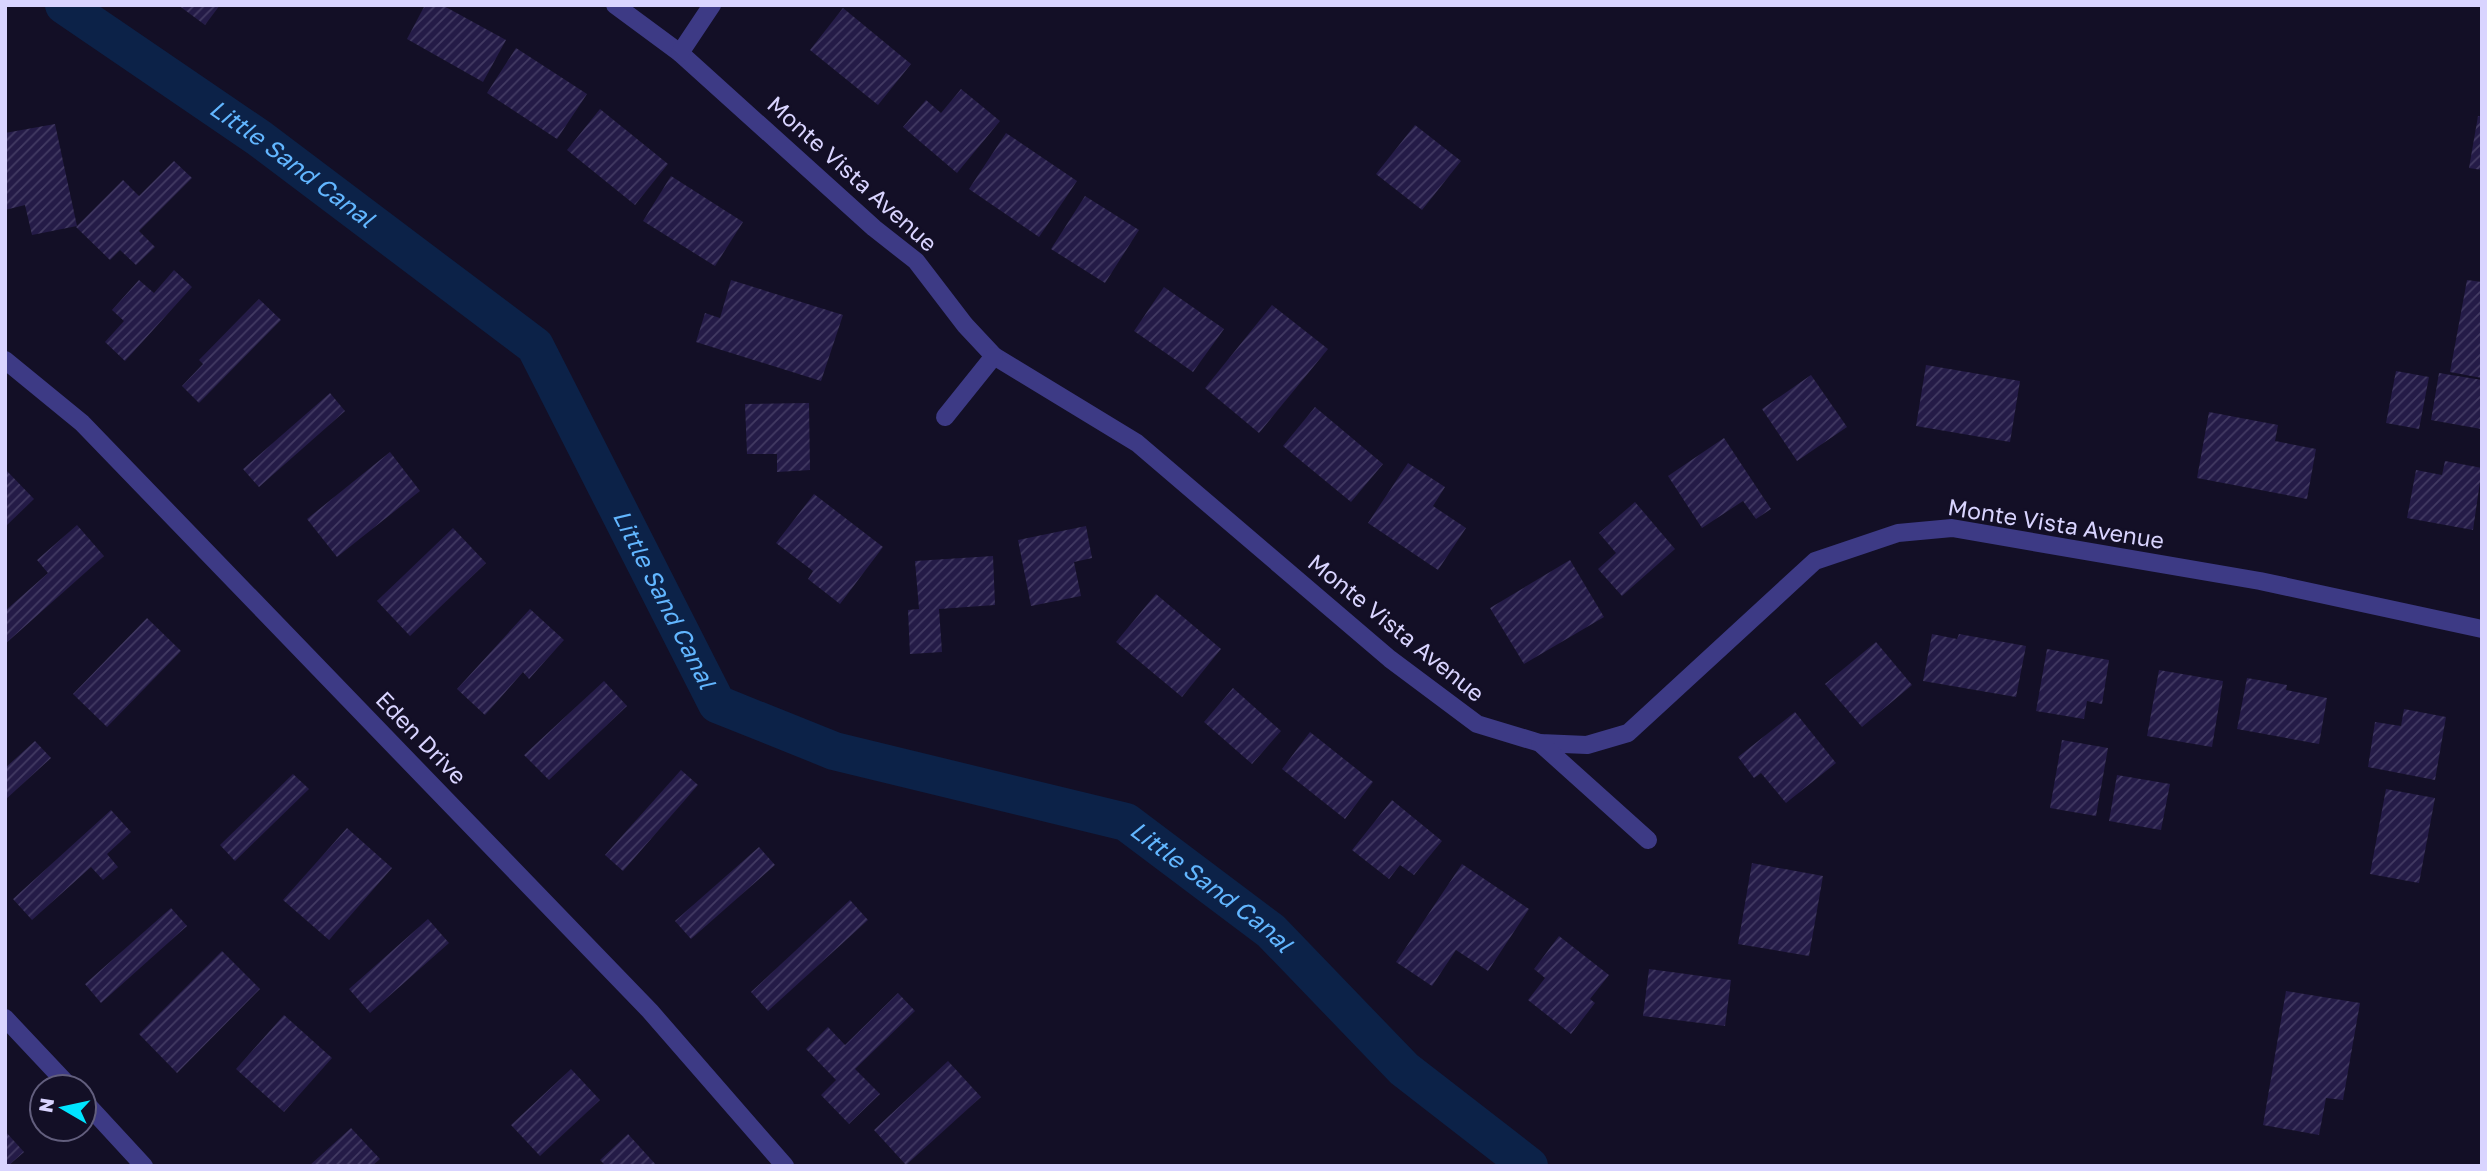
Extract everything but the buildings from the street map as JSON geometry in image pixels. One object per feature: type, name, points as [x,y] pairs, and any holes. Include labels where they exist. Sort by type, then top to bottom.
[{"type":"street","name":"Monte Vista Avenue","points":[[615,5],[680,53],[874,228],[916,261],[965,325],[995,356],[1137,443],[1390,659],[1477,724],[1540,743],[1587,745],[1628,733],[1815,561],[1899,533],[1952,528],[2260,582],[2482,629]]},
{"type":"street","points":[[680,53],[712,5]]},
{"type":"street","points":[[945,417],[995,356]]},
{"type":"street","name":"Eden Drive","points":[[5,360],[82,423],[650,1011],[785,1166]]},
{"type":"street","points":[[1540,743],[1648,840]]},
{"type":"street","points":[[5,1017],[58,1073]]},
{"type":"street","points":[[98,1116],[144,1166]]},
{"type":"waterway","name":"Little Sand Canal","points":[[64,5],[259,138],[535,346],[717,704],[834,751],[1126,822],[1271,931],[1404,1069],[1529,1166]]}]
